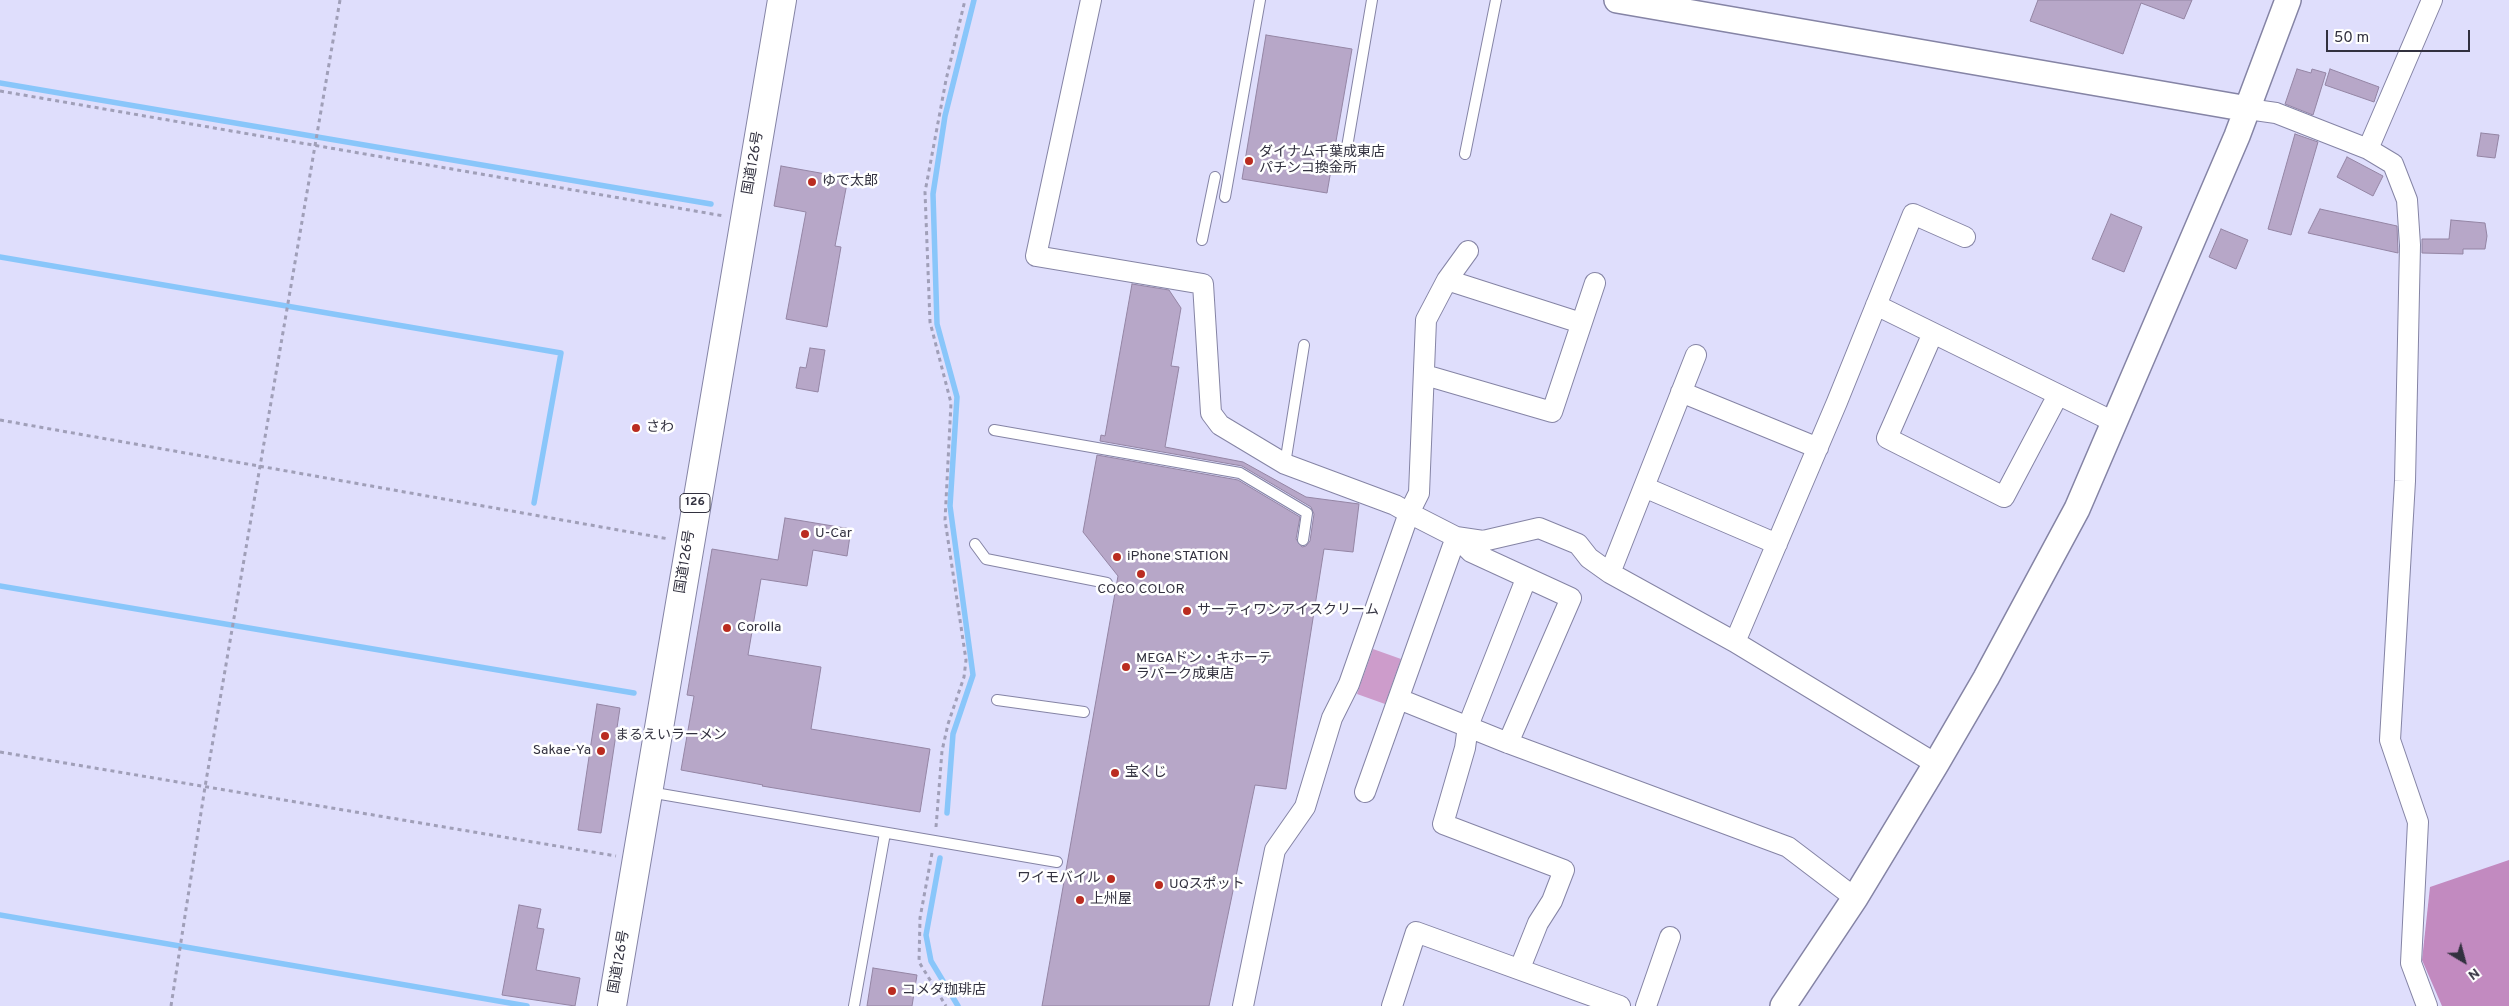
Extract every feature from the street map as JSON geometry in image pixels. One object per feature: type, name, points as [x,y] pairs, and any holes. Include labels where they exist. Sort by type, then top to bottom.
[{"type":"highway","name":"国道126号","points":[[612,1006],[782,0]]},
{"type":"street","points":[[1091,0],[1036,256],[1203,284],[1211,413],[1220,425],[1285,464],[1396,505],[1456,537],[1471,552],[1526,579],[1571,598],[1508,743]]},
{"type":"street","points":[[1616,0],[2276,113],[2368,149],[2392,164],[2407,200],[2410,245],[2405,481],[2390,740],[2418,822],[2411,963],[2427,1006]]},
{"type":"street","points":[[1783,1006],[1856,898],[1936,764],[1986,678],[2077,509],[2248,109],[2288,0]]},
{"type":"street","points":[[2368,149],[2432,0]]},
{"type":"street","points":[[1735,642],[1818,448],[1913,214],[1965,236]]},
{"type":"street","points":[[1243,1006],[1275,850],[1305,807],[1332,718],[1349,684],[1410,513],[1419,493],[1426,320],[1447,280],[1468,251]]},
{"type":"street","points":[[1447,280],[1581,323]]},
{"type":"street","points":[[1425,375],[1552,412],[1594,283]]},
{"type":"street","points":[[1876,305],[2114,422]]},
{"type":"street","points":[[1933,333],[1887,438],[2004,497],[2058,394]]},
{"type":"street","points":[[1610,573],[1696,355]]},
{"type":"street","points":[[1681,392],[1818,448]]},
{"type":"street","points":[[1644,487],[1777,544]]},
{"type":"street","points":[[1456,537],[1483,541],[1539,528],[1578,544],[1589,558],[1610,573],[1735,642],[1936,764]]},
{"type":"street","points":[[1365,792],[1456,537]]},
{"type":"street","points":[[1520,968],[1538,922],[1552,901],[1564,870],[1443,824],[1465,748],[1468,726],[1526,579]]},
{"type":"street","points":[[1399,699],[1508,743],[1788,846],[1856,898]]},
{"type":"street","points":[[1392,1006],[1416,932],[1520,968],[1620,1006]]},
{"type":"street","points":[[1646,1006],[1670,938]]},
{"type":"lane","points":[[1225,197],[1260,0]]},
{"type":"lane","points":[[1345,159],[1372,0]]},
{"type":"lane","points":[[1465,154],[1496,0]]},
{"type":"lane","points":[[1202,240],[1215,177]]},
{"type":"lane","points":[[1285,464],[1304,345]]},
{"type":"lane","points":[[994,430],[1240,473],[1307,513],[1303,540]]},
{"type":"lane","points":[[975,544],[986,559],[1107,583]]},
{"type":"lane","points":[[997,700],[1084,712]]},
{"type":"lane","points":[[648,792],[1057,862]]},
{"type":"lane","points":[[854,1006],[885,833]]},
{"type":"path","points":[[171,1006],[205,787],[340,0]]},
{"type":"path","points":[[946,1006],[919,962],[920,918],[934,841],[942,751],[948,724],[964,677],[966,660],[945,520],[951,403],[930,322],[925,192],[946,80],[965,0]]},
{"type":"path","points":[[0,91],[744,220]]},
{"type":"path","points":[[0,420],[689,543]]},
{"type":"path","points":[[0,752],[637,860]]},
{"type":"shaded area","points":[[1373,649],[1401,659],[1385,704],[1357,694]]},
{"type":"shaded area","points":[[2509,860],[2509,1006],[2442,1006],[2422,960],[2430,887]]},
{"type":"building","points":[[2038,0],[2192,0],[2184,19],[2141,3],[2123,54],[2030,21]]},
{"type":"building","points":[[1266,35],[1352,49],[1327,193],[1242,179]]},
{"type":"building","points":[[2297,69],[2311,73],[2312,69],[2326,73],[2313,115],[2285,104]]},
{"type":"building","points":[[2330,69],[2379,87],[2374,102],[2325,85]]},
{"type":"building","points":[[2481,133],[2499,135],[2495,158],[2477,156]]},
{"type":"building","points":[[2295,134],[2318,142],[2291,235],[2268,229]]},
{"type":"building","points":[[2347,157],[2383,176],[2373,196],[2337,177]]},
{"type":"building","points":[[781,166],[848,178],[835,246],[841,247],[827,327],[786,319],[806,212],[774,206]]},
{"type":"building","points":[[2320,209],[2397,226],[2398,253],[2308,233]]},
{"type":"building","points":[[2111,214],[2142,227],[2124,272],[2092,259]]},
{"type":"building","points":[[2451,220],[2485,223],[2487,236],[2485,249],[2463,249],[2463,254],[2422,253],[2422,239],[2449,239]]},
{"type":"building","points":[[2221,229],[2248,240],[2236,269],[2209,257]]},
{"type":"building","points":[[1132,284],[1169,290],[1181,308],[1171,366],[1179,367],[1165,447],[1243,462],[1306,497],[1359,504],[1353,552],[1324,549],[1286,789],[1255,785],[1209,1006],[1042,1006],[1118,576],[1083,532],[1097,455],[1238,480],[1300,517],[1296,539],[1302,547],[1306,546],[1310,541],[1314,514],[1311,507],[1242,466],[1100,441],[1101,435],[1105,436]]},
{"type":"building","points":[[810,348],[825,350],[818,392],[796,388],[800,367],[806,368]]},
{"type":"building","points":[[785,518],[851,529],[847,556],[813,550],[807,586],[761,579],[748,655],[821,667],[811,729],[930,749],[920,812],[762,786],[681,770],[694,696],[687,695],[712,549],[778,560]]},
{"type":"building","points":[[597,704],[620,708],[601,833],[578,830]]},
{"type":"building","points":[[519,905],[541,909],[537,928],[544,929],[536,970],[580,978],[575,1006],[502,995]]},
{"type":"building","name":"コメダ珈琲店","points":[[873,968],[917,975],[912,1006],[867,1006]]},
{"type":"waterway","points":[[947,813],[953,734],[973,675],[950,506],[957,397],[937,324],[933,194],[945,116],[974,0]]},
{"type":"waterway","points":[[0,83],[711,204]]},
{"type":"waterway","points":[[0,257],[561,353],[534,503]]},
{"type":"waterway","points":[[0,586],[634,693]]},
{"type":"waterway","points":[[940,858],[926,935],[931,961],[958,1006]]},
{"type":"waterway","points":[[0,915],[527,1006]]},
{"type":"place","name":"ダイナム千葉成東店 パチンコ換金所","points":[[1249,161]]},
{"type":"place","name":"ゆで太郎","points":[[812,182]]},
{"type":"place","name":"さわ","points":[[636,428]]},
{"type":"place","name":"U-Car","points":[[805,534]]},
{"type":"place","name":"iPhone STATION","points":[[1117,557]]},
{"type":"place","name":"COCO COLOR","points":[[1141,574]]},
{"type":"place","name":"サーティワンアイスクリーム","points":[[1187,611]]},
{"type":"place","name":"Corolla","points":[[727,628]]},
{"type":"place","name":"MEGAドン・キホーテ ラパーク成東店","points":[[1126,667]]},
{"type":"place","name":"まるえいラーメン","points":[[605,736]]},
{"type":"place","name":"Sakae-Ya","points":[[601,751]]},
{"type":"place","name":"宝くじ","points":[[1115,773]]},
{"type":"place","name":"ワイモバイル","points":[[1111,879]]},
{"type":"place","name":"UQスポット","points":[[1159,885]]},
{"type":"place","name":"上州屋","points":[[1080,900]]},
{"type":"place","name":"コメダ珈琲店","points":[[892,991]]}]
